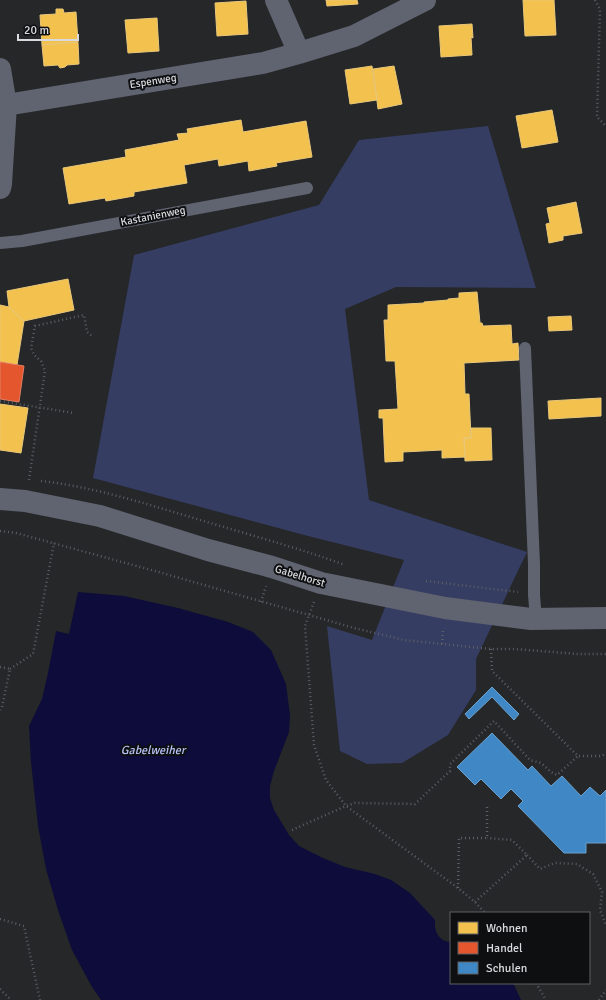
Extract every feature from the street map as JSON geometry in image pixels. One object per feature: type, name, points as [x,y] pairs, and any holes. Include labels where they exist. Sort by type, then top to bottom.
[{"type":"street","points":[[276,0],[299,53]]},
{"type":"street","name":"Espenweg","points":[[6,105],[263,63],[354,36],[425,0]]},
{"type":"street","points":[[0,69],[6,105],[0,188]]},
{"type":"street","name":"Gabelhorst","points":[[0,499],[25,501],[100,516],[208,550],[272,567],[321,583],[445,608],[536,619],[606,618]]},
{"type":"lane","name":"Kastanienweg","points":[[0,243],[22,241],[307,188]]},
{"type":"lane","points":[[525,348],[536,619]]},
{"type":"path","points":[[595,0],[600,9],[598,117],[606,126]]},
{"type":"path","points":[[22,479],[29,480],[45,372],[40,361],[34,355],[31,348],[35,326],[84,315],[87,332],[92,336]]},
{"type":"path","points":[[0,401],[74,413]]},
{"type":"path","points":[[36,480],[64,484],[124,498],[280,543],[351,567]]},
{"type":"path","points":[[0,531],[16,533],[54,543],[354,628],[404,640],[491,649],[514,649],[578,654],[606,654]]},
{"type":"path","points":[[0,667],[10,669],[33,654],[54,543]]},
{"type":"path","points":[[419,580],[534,595]]},
{"type":"path","points":[[321,583],[304,626],[314,745],[326,780],[346,806],[458,888],[475,902],[484,912]]},
{"type":"path","points":[[491,649],[492,671],[578,756]]},
{"type":"path","points":[[0,710],[2,707],[10,669]]},
{"type":"path","points":[[292,830],[355,803],[415,804],[450,771],[450,764],[494,721],[530,760],[541,762],[551,772],[557,775],[578,756],[602,756],[606,753]]},
{"type":"path","points":[[487,807],[487,838]]},
{"type":"path","points":[[458,888],[459,838],[512,840],[540,869],[555,863],[578,864],[593,874],[602,892],[600,910],[606,925]]},
{"type":"path","points":[[475,902],[527,855]]},
{"type":"path","points":[[0,919],[24,926],[40,1000]]},
{"type":"path","points":[[537,984],[546,1000]]},
{"type":"path","points":[[0,989],[11,1000]]},
{"type":"path","points":[[599,1000],[606,990]]},
{"type":"shaded area","points":[[488,126],[536,288],[396,287],[345,309],[369,500],[527,552],[476,659],[476,690],[448,735],[402,763],[367,764],[340,751],[327,626],[372,640],[404,560],[308,536],[93,478],[134,255],[319,205],[359,140]]},
{"type":"water","name":"Gabelweiher","points":[[78,592],[124,596],[178,608],[228,622],[253,632],[271,650],[286,684],[290,715],[289,732],[274,771],[270,786],[270,798],[274,810],[289,835],[299,846],[323,858],[345,867],[375,874],[391,880],[410,893],[435,920],[436,932],[440,938],[450,942],[450,984],[513,984],[521,1000],[101,1000],[92,987],[72,950],[58,910],[46,869],[38,826],[31,762],[29,726],[42,699],[56,631],[69,634]]},
{"type":"building: Wohnen","points":[[326,0],[357,0],[358,4],[327,6]]},
{"type":"building: Wohnen","points":[[523,0],[554,0],[556,35],[525,36]]},
{"type":"building: Wohnen","points":[[246,1],[248,34],[217,36],[215,3]]},
{"type":"building: Wohnen","points":[[56,9],[63,9],[64,13],[76,12],[78,42],[42,45],[40,15],[56,14]]},
{"type":"building: Wohnen","points":[[157,18],[159,51],[128,53],[125,20]]},
{"type":"building: Wohnen","points":[[472,24],[472,55],[441,57],[439,26]]},
{"type":"building: Wohnen","points":[[78,42],[79,64],[67,65],[60,68],[58,65],[44,66],[42,45]]},
{"type":"building: Wohnen","points":[[372,66],[377,100],[350,104],[345,70]]},
{"type":"building: Wohnen","points":[[394,66],[402,104],[378,109],[373,69]]},
{"type":"building: Wohnen","points":[[552,110],[558,142],[522,148],[516,116]]},
{"type":"building: Wohnen","points":[[241,120],[243,132],[306,121],[312,157],[276,163],[277,166],[249,171],[248,161],[219,166],[218,159],[184,165],[187,183],[134,192],[134,196],[106,201],[105,198],[69,204],[63,168],[126,157],[125,150],[179,140],[177,134],[188,133],[187,129]]},
{"type":"building: Wohnen","points":[[576,202],[582,233],[563,236],[563,240],[549,243],[546,224],[550,223],[547,208]]},
{"type":"building: Wohnen","points":[[68,279],[74,310],[24,321],[9,307],[7,291]]},
{"type":"building: Wohnen","points":[[477,292],[480,323],[482,323],[483,326],[511,325],[512,344],[518,343],[519,360],[464,363],[465,394],[469,394],[471,438],[464,438],[465,457],[442,458],[442,450],[403,452],[403,461],[385,462],[383,418],[379,418],[379,410],[398,409],[395,361],[386,361],[384,320],[388,320],[388,305],[448,300],[459,298],[459,293]]},
{"type":"building: Wohnen","points":[[0,305],[9,307],[24,321],[17,365],[0,362]]},
{"type":"building: Wohnen","points":[[571,316],[572,330],[549,331],[548,317]]},
{"type":"building: Wohnen","points":[[601,398],[601,416],[549,419],[548,401]]},
{"type":"building: Wohnen","points":[[0,404],[28,408],[21,453],[0,450]]},
{"type":"building: Wohnen","points":[[471,428],[491,428],[492,460],[465,461],[464,438],[471,438]]},
{"type":"building: Handel","points":[[0,362],[24,366],[19,402],[0,399]]},
{"type":"building: Schulen","points":[[492,687],[519,714],[514,720],[492,697],[469,719],[465,714]]},
{"type":"building: Schulen","points":[[492,733],[528,770],[532,766],[551,786],[562,776],[581,796],[590,787],[600,796],[606,790],[606,843],[586,843],[586,853],[564,853],[518,806],[523,801],[511,789],[501,799],[481,779],[475,785],[457,767]]}]
